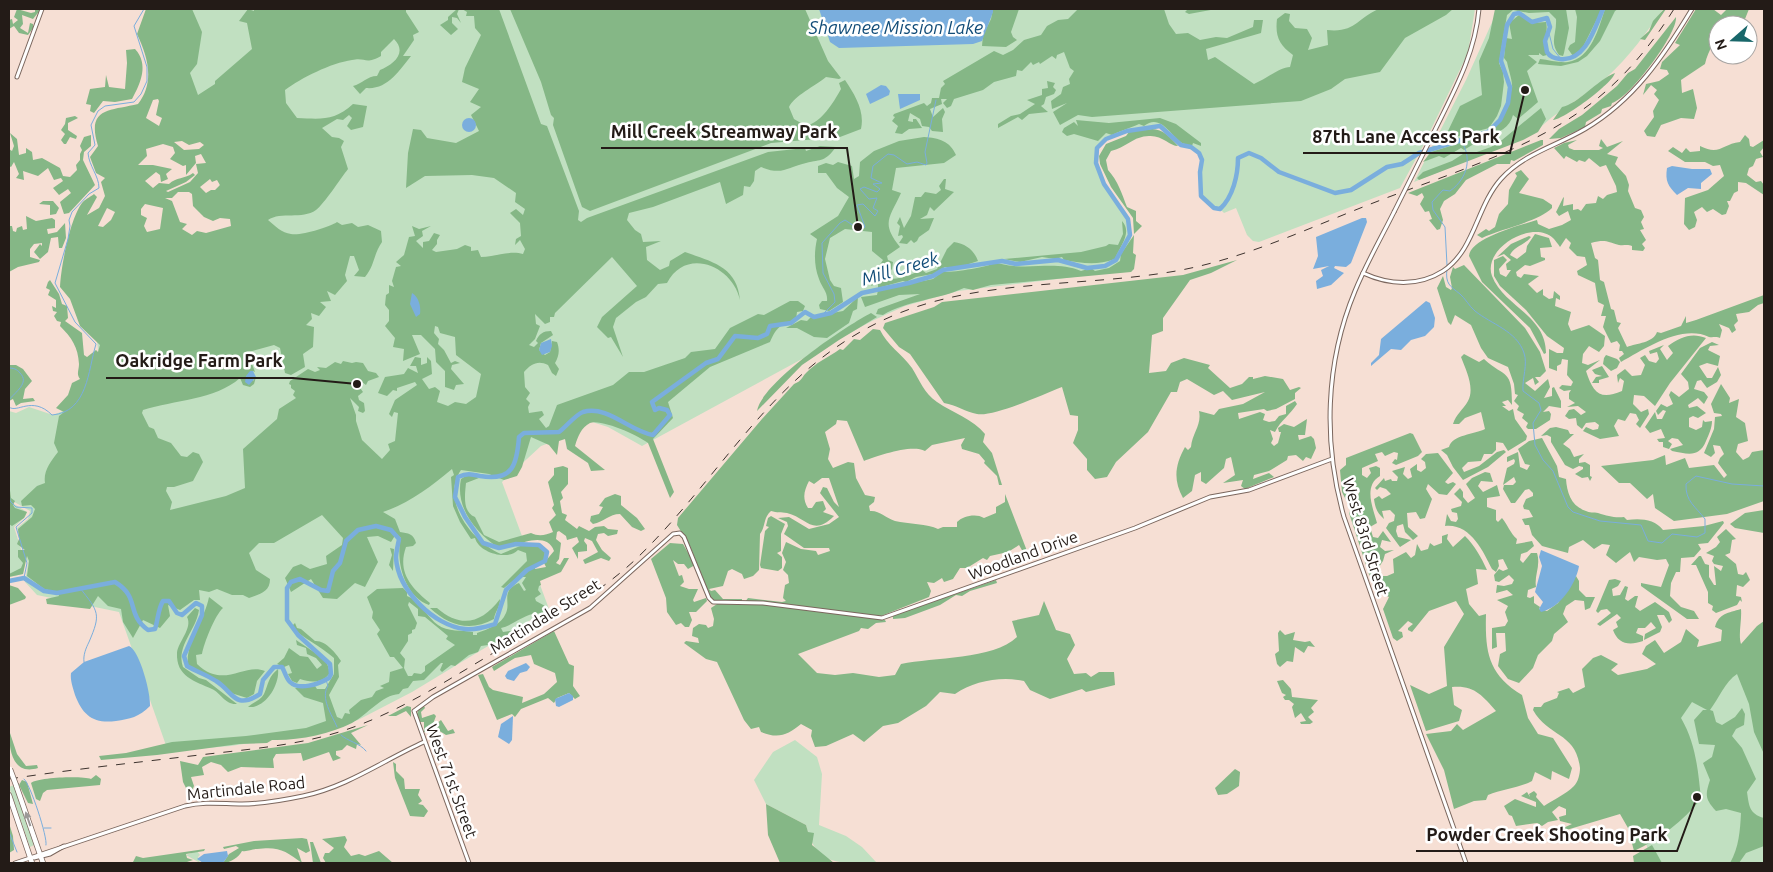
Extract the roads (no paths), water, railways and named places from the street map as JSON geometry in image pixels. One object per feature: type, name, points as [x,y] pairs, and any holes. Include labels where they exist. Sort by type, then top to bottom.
[{"type":"highway","points":[[9,767],[43,863]]},
{"type":"highway","points":[[9,795],[32,861]]},
{"type":"street","points":[[17,76],[42,9]]},
{"type":"street","name":"West 83rd Street","points":[[1466,863],[1344,517],[1332,459],[1330,417],[1334,366],[1344,321],[1363,273],[1469,60],[1476,33],[1479,9]]},
{"type":"street","points":[[1363,273],[1384,281],[1404,283],[1421,280],[1440,272],[1455,260],[1469,241],[1484,203],[1501,179],[1532,154],[1583,130],[1629,97],[1657,64],[1692,9]]},
{"type":"street","name":"Woodland Drive","points":[[677,532],[684,537],[709,598],[713,602],[763,603],[882,618],[1135,528],[1210,497],[1249,490],[1332,459]]},
{"type":"street","name":"Martindale Street","points":[[416,708],[590,608],[677,532]]},
{"type":"street","name":"West 71st Street","points":[[416,708],[414,714],[469,863]]},
{"type":"street","name":"Martindale Road","points":[[32,861],[40,855],[64,846],[191,804],[210,802],[246,804],[318,793],[346,782],[385,760],[424,742]]},
{"type":"street","points":[[15,863],[32,861]]},
{"type":"water","name":"Shawnee Mission Lake","points":[[819,9],[993,9],[993,12],[982,41],[973,44],[839,48],[830,42]]},
{"type":"water","points":[[881,85],[886,86],[890,91],[889,95],[870,104],[866,94]]},
{"type":"water","points":[[898,94],[920,94],[920,100],[900,109]]},
{"type":"water","points":[[469,118],[474,120],[476,125],[474,130],[469,132],[464,130],[462,125],[464,120]]},
{"type":"water","points":[[1672,166],[1710,169],[1712,174],[1701,183],[1701,189],[1688,188],[1677,195],[1669,186],[1666,176],[1667,168]]},
{"type":"water","points":[[1366,218],[1367,222],[1351,263],[1346,267],[1335,266],[1334,268],[1344,273],[1331,285],[1317,289],[1316,281],[1323,276],[1321,270],[1329,266],[1313,269],[1318,256],[1316,237]]},
{"type":"water","points":[[412,293],[420,305],[420,314],[416,317],[410,304]]},
{"type":"water","points":[[1426,301],[1430,303],[1435,318],[1434,327],[1425,336],[1411,340],[1401,350],[1391,349],[1371,366],[1371,363],[1379,355],[1381,339]]},
{"type":"water","points":[[551,339],[552,346],[550,352],[542,355],[539,350],[541,343]]},
{"type":"water","points":[[250,371],[253,371],[256,377],[249,385],[245,382],[246,376]]},
{"type":"water","points":[[1541,550],[1579,566],[1571,587],[1566,594],[1555,606],[1541,612],[1539,609],[1543,602],[1535,592],[1542,566],[1539,557]]},
{"type":"water","points":[[129,646],[141,664],[147,683],[150,706],[142,713],[130,718],[108,722],[95,720],[86,713],[78,702],[72,684],[71,673],[84,662]]},
{"type":"water","points":[[526,663],[530,667],[527,671],[520,673],[514,681],[507,679],[505,676],[508,671]]},
{"type":"water","points":[[569,693],[573,696],[573,700],[559,707],[556,706],[555,699]]},
{"type":"water","points":[[513,716],[512,740],[509,744],[498,737],[501,724]]},
{"type":"water","points":[[227,851],[228,856],[223,863],[203,863],[197,859],[204,854]]},
{"type":"waterway","points":[[9,407],[12,409],[38,406],[52,415],[64,412],[80,398],[88,377],[96,344],[75,322],[55,283],[68,239],[69,220],[72,212],[89,194],[99,188],[88,153],[95,145],[91,125],[98,111],[105,106],[134,102],[141,94],[147,81],[147,67],[134,26],[144,9]]},
{"type":"waterway","name":"Mill Creek","points":[[9,581],[24,578],[44,591],[57,593],[115,582],[128,594],[137,618],[148,630],[155,629],[163,601],[169,601],[177,613],[182,615],[196,603],[202,606],[202,615],[184,656],[187,666],[216,681],[235,698],[245,701],[260,694],[263,680],[274,667],[282,667],[287,679],[298,686],[315,684],[329,678],[331,674],[330,664],[298,635],[287,620],[287,588],[291,582],[300,579],[321,590],[328,591],[333,571],[340,563],[346,541],[358,530],[376,526],[391,530],[399,539],[396,558],[398,570],[411,594],[430,614],[441,621],[465,629],[477,629],[495,624],[506,590],[527,570],[545,561],[547,552],[539,545],[516,544],[499,548],[483,543],[465,517],[455,497],[458,477],[469,474],[491,477],[506,473],[514,463],[519,437],[524,433],[559,432],[583,412],[592,411],[610,415],[635,429],[653,435],[670,415],[667,410],[659,408],[655,410],[652,402],[706,363],[718,359],[735,336],[758,338],[767,334],[770,326],[791,323],[805,312],[814,317],[831,313],[862,293],[909,283],[933,276],[943,270],[1002,261],[1016,264],[1058,260],[1087,268],[1105,266],[1116,260],[1130,235],[1128,219],[1104,184],[1096,163],[1097,148],[1106,139],[1127,131],[1160,126],[1181,145],[1191,147],[1199,153],[1202,160],[1200,172],[1201,196],[1214,208],[1220,209],[1225,204],[1236,178],[1238,158],[1249,153],[1261,158],[1279,172],[1335,193],[1351,190],[1387,167],[1402,164],[1419,153],[1488,132],[1500,120],[1508,103],[1510,87],[1501,61],[1507,25],[1514,14],[1519,13],[1532,22],[1547,18],[1550,27],[1545,41],[1547,52],[1552,57],[1560,59],[1577,55],[1583,49],[1593,34],[1603,9]]},
{"type":"waterway","name":"Mill Creek","points":[[1549,33],[1553,49],[1561,59]]},
{"type":"waterway","points":[[822,315],[835,302],[834,294],[823,273],[822,243],[845,220],[860,230],[865,227],[857,205],[863,204],[875,216],[878,211],[873,208],[877,198],[869,199],[860,189],[864,187],[877,192],[880,189],[873,184],[882,183],[871,178],[873,166],[888,154],[894,155],[907,164],[917,162],[926,165],[925,152],[936,100]]},
{"type":"waterway","points":[[1447,265],[1445,227],[1433,210],[1432,202],[1443,190],[1450,191],[1456,186],[1465,174],[1467,160],[1464,146],[1460,139]]},
{"type":"waterway","points":[[1447,269],[1447,278],[1451,287],[1481,316],[1510,333],[1521,345],[1525,357],[1523,391],[1539,403],[1541,410],[1533,423],[1535,445],[1543,460],[1553,471],[1568,507],[1573,512],[1600,521],[1641,525],[1648,541],[1662,543],[1672,534],[1697,537],[1705,533],[1705,519],[1689,499],[1686,490],[1686,484],[1696,476],[1732,484],[1764,486]]},
{"type":"waterway","points":[[9,368],[18,371],[23,377],[22,384],[9,400]]},
{"type":"waterway","points":[[9,492],[10,501],[16,507],[32,508],[32,513],[16,527],[27,563],[24,578]]},
{"type":"waterway","points":[[80,588],[91,603],[96,614],[95,625],[85,652],[84,662]]},
{"type":"waterway","points":[[326,680],[328,686],[325,696],[326,701],[337,727]]},
{"type":"waterway","points":[[341,735],[366,751]]},
{"type":"waterway","points":[[24,779],[38,811],[46,845]]},
{"type":"waterway","points":[[44,828],[51,828]]},
{"type":"waterway","points":[[9,832],[17,852]]},
{"type":"railway","points":[[9,779],[291,743],[339,732],[381,716],[422,695],[553,619],[604,586],[635,560],[667,527],[754,423],[784,391],[817,361],[854,335],[897,314],[963,295],[997,289],[1136,277],[1196,267],[1271,244],[1485,161],[1541,135],[1568,120],[1593,102],[1638,59],[1674,9]]},
{"type":"place","name":"87th Lane Access Park","points":[[1525,90]]},
{"type":"place","name":"Mill Creek Streamway Park","points":[[858,227]]},
{"type":"place","name":"Oakridge Farm Park","points":[[357,384]]},
{"type":"place","name":"Powder Creek Shooting Park","points":[[1697,797]]}]
